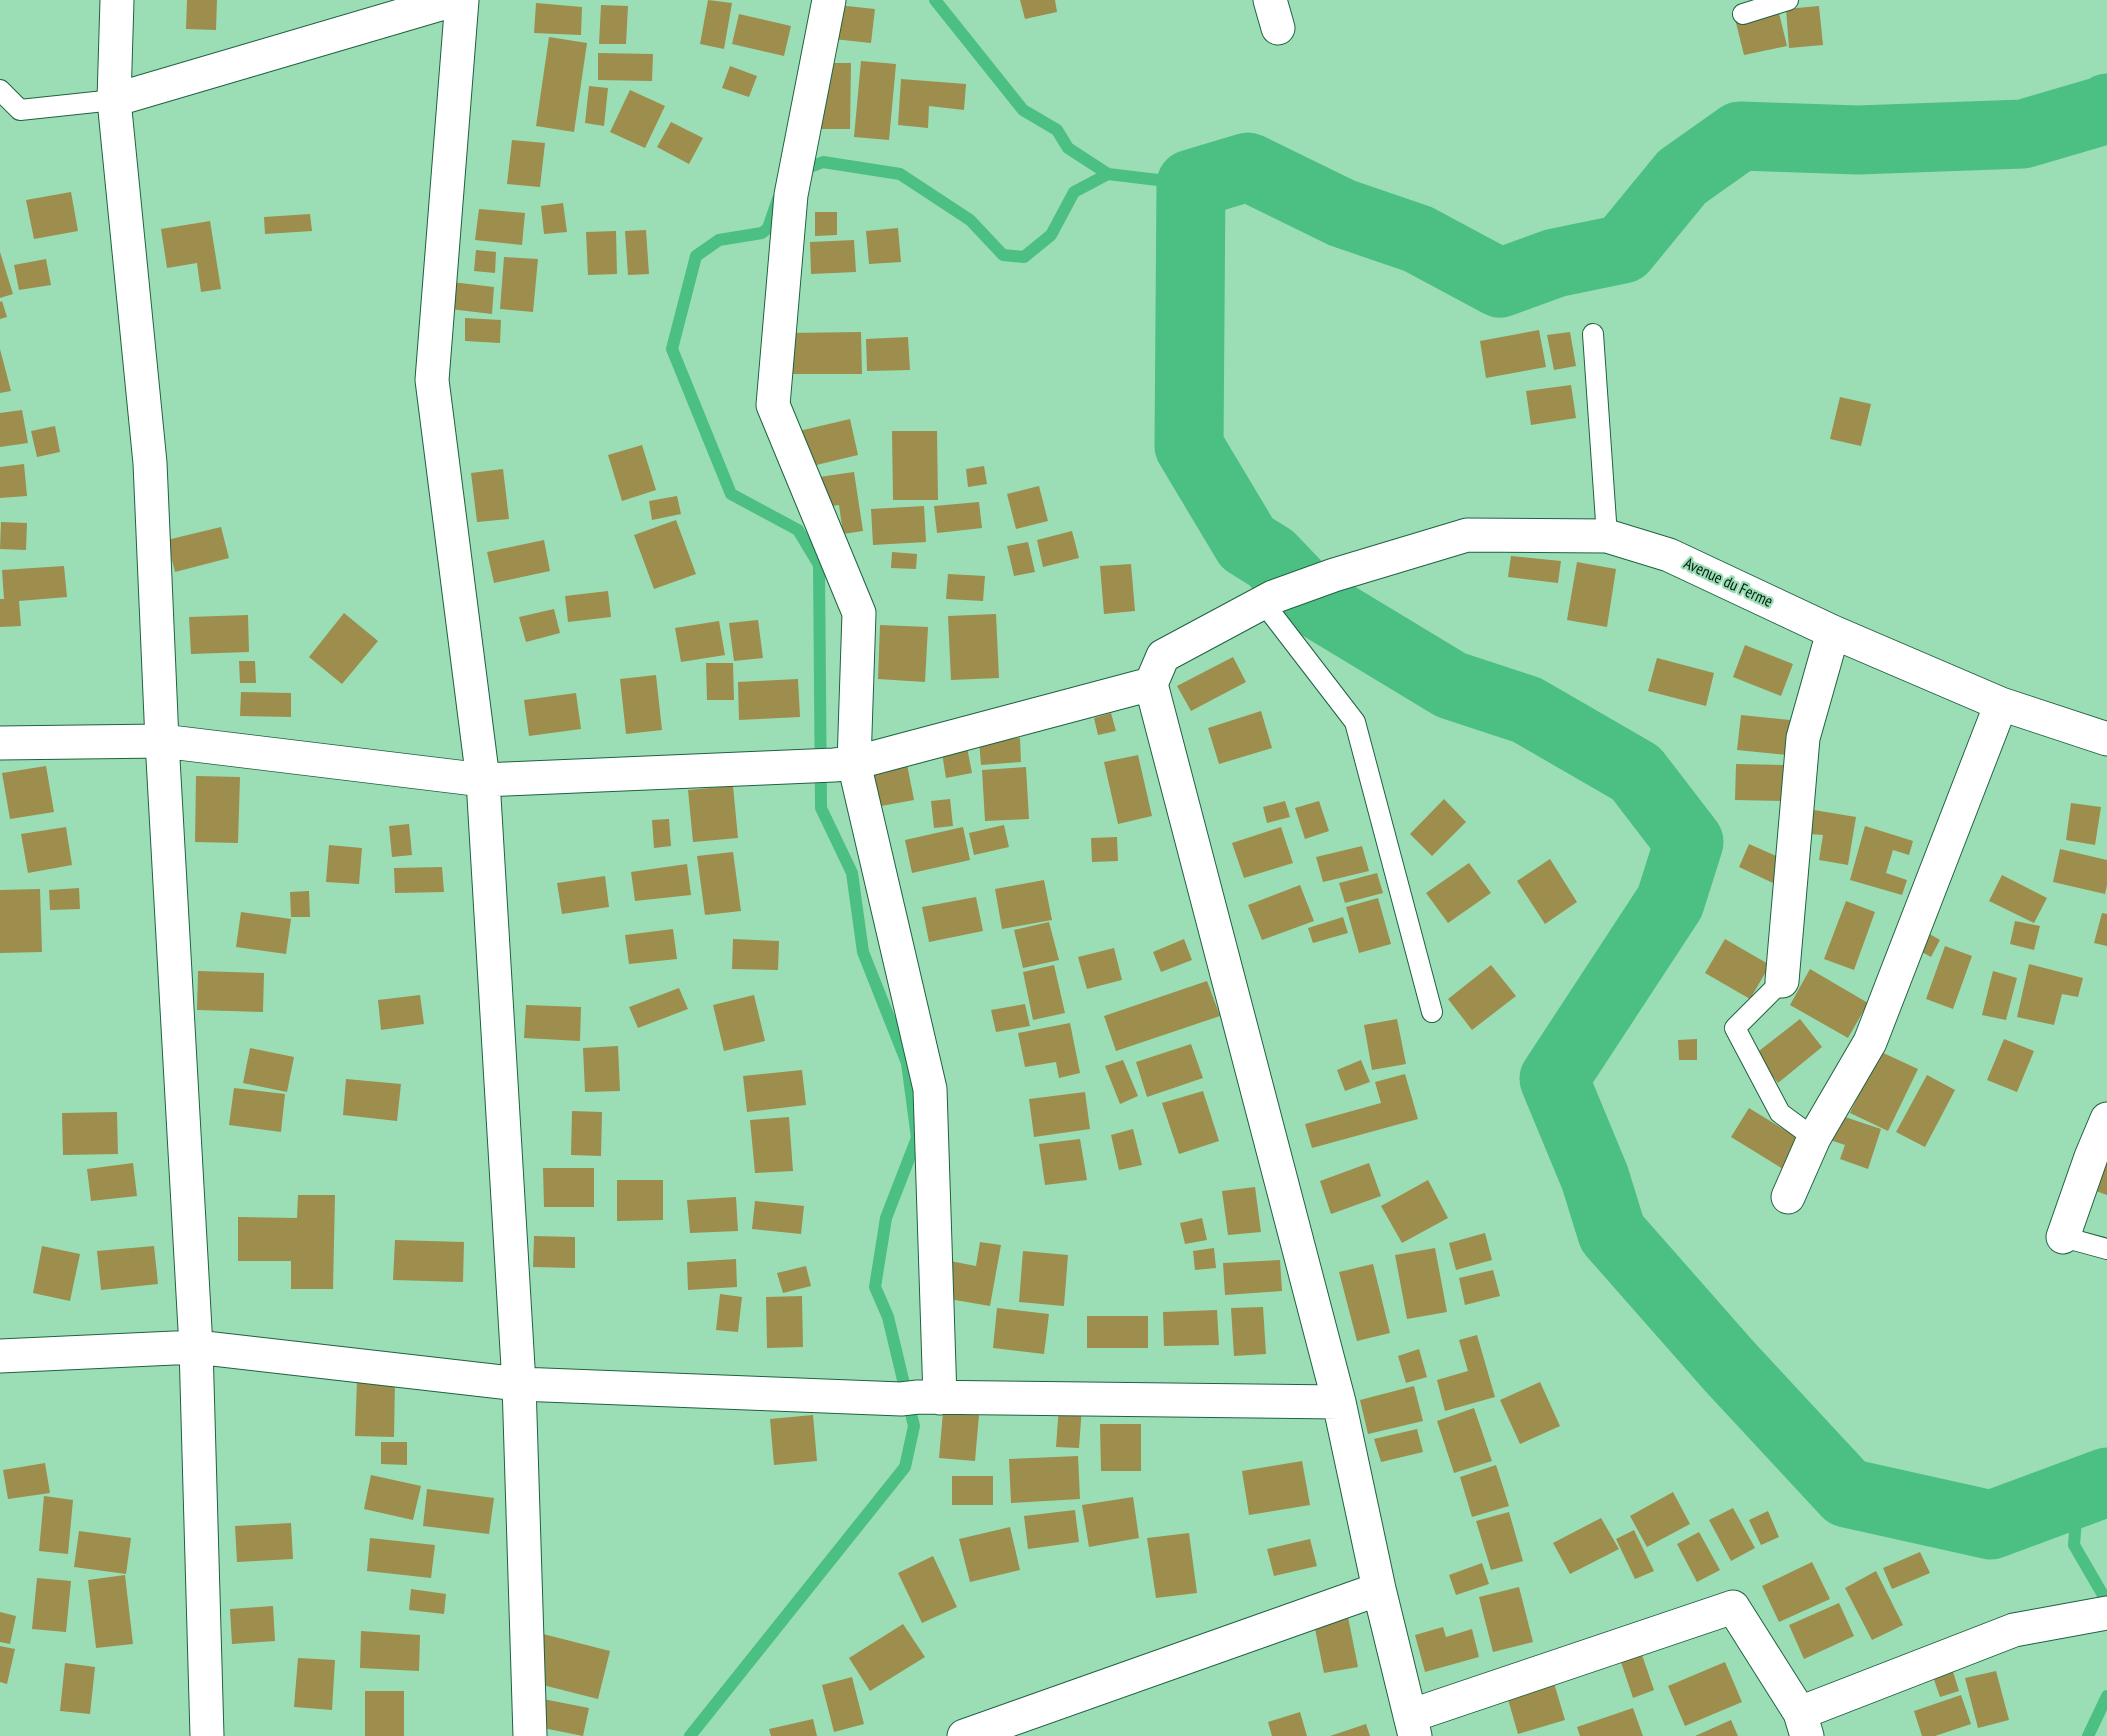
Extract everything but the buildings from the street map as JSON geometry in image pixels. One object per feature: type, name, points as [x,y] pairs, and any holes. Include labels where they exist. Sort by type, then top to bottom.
[{"type":"street","points":[[117,0],[114,100],[150,463],[162,741],[196,1347],[207,1736]]},
{"type":"street","points":[[114,100],[454,0]]},
{"type":"street","points":[[462,0],[432,380],[483,780],[519,1384],[530,1736]]},
{"type":"street","points":[[829,0],[791,195],[773,405],[860,613],[831,765],[930,1089],[920,1398]]},
{"type":"street","name":"Avenue du Ferme","points":[[1151,684],[1162,656],[1267,599],[1334,575],[1467,535],[1607,536],[1669,555],[1833,632],[2001,704],[2107,739]]},
{"type":"street","points":[[1782,981],[1803,738],[1833,632]]},
{"type":"street","points":[[0,743],[162,741],[483,780],[831,765],[1151,684],[1339,1402],[1379,1589],[1412,1726],[1733,1607],[1804,1725],[2014,1630],[2107,1613]]},
{"type":"street","points":[[1788,1197],[1814,1138],[1870,1042],[2001,704]]},
{"type":"street","points":[[2063,1237],[2107,1119]]},
{"type":"street","points":[[0,1356],[196,1347],[519,1384],[920,1398],[1339,1402]]},
{"type":"street","points":[[964,1736],[1379,1589]]},
{"type":"lane","points":[[1743,14],[1788,0]]},
{"type":"lane","points":[[0,90],[20,110],[114,100]]},
{"type":"lane","points":[[1593,334],[1607,536]]},
{"type":"lane","points":[[1267,599],[1355,722],[1432,1012]]},
{"type":"lane","points":[[1782,981],[1735,1028],[1780,1113],[1814,1138]]},
{"type":"lane","points":[[2063,1237],[2107,1249]]},
{"type":"waterway","points":[[935,0],[1023,110],[1057,130],[1068,148],[1108,174]]},
{"type":"waterway","points":[[2107,108],[2023,134],[1858,140],[1740,136],[1682,177],[1623,249],[1555,263],[1500,283],[1418,239],[1342,213],[1248,167],[1191,184],[1189,446],[1247,543],[1271,558],[1312,601],[1451,685],[1527,710],[1636,773],[1689,842],[1670,902],[1554,1079],[1595,1178],[1612,1233],[1730,1367],[1847,1493],[1991,1525],[2107,1482]]},
{"type":"waterway","points":[[800,171],[823,162],[900,174],[970,220],[1003,255],[1024,257],[1051,235],[1074,192],[1108,174],[1191,184]]},
{"type":"waterway","points":[[690,1736],[905,1467],[914,1426],[888,1317],[875,1287],[886,1218],[917,1138],[907,1063],[863,952],[852,873],[821,808],[819,565],[798,530],[731,494],[672,349],[696,256],[719,240],[762,233],[768,228],[778,199]]},
{"type":"waterway","points":[[2078,1493],[2074,1545],[2107,1602]]},
{"type":"waterway","points":[[2088,1736],[2107,1696]]}]
